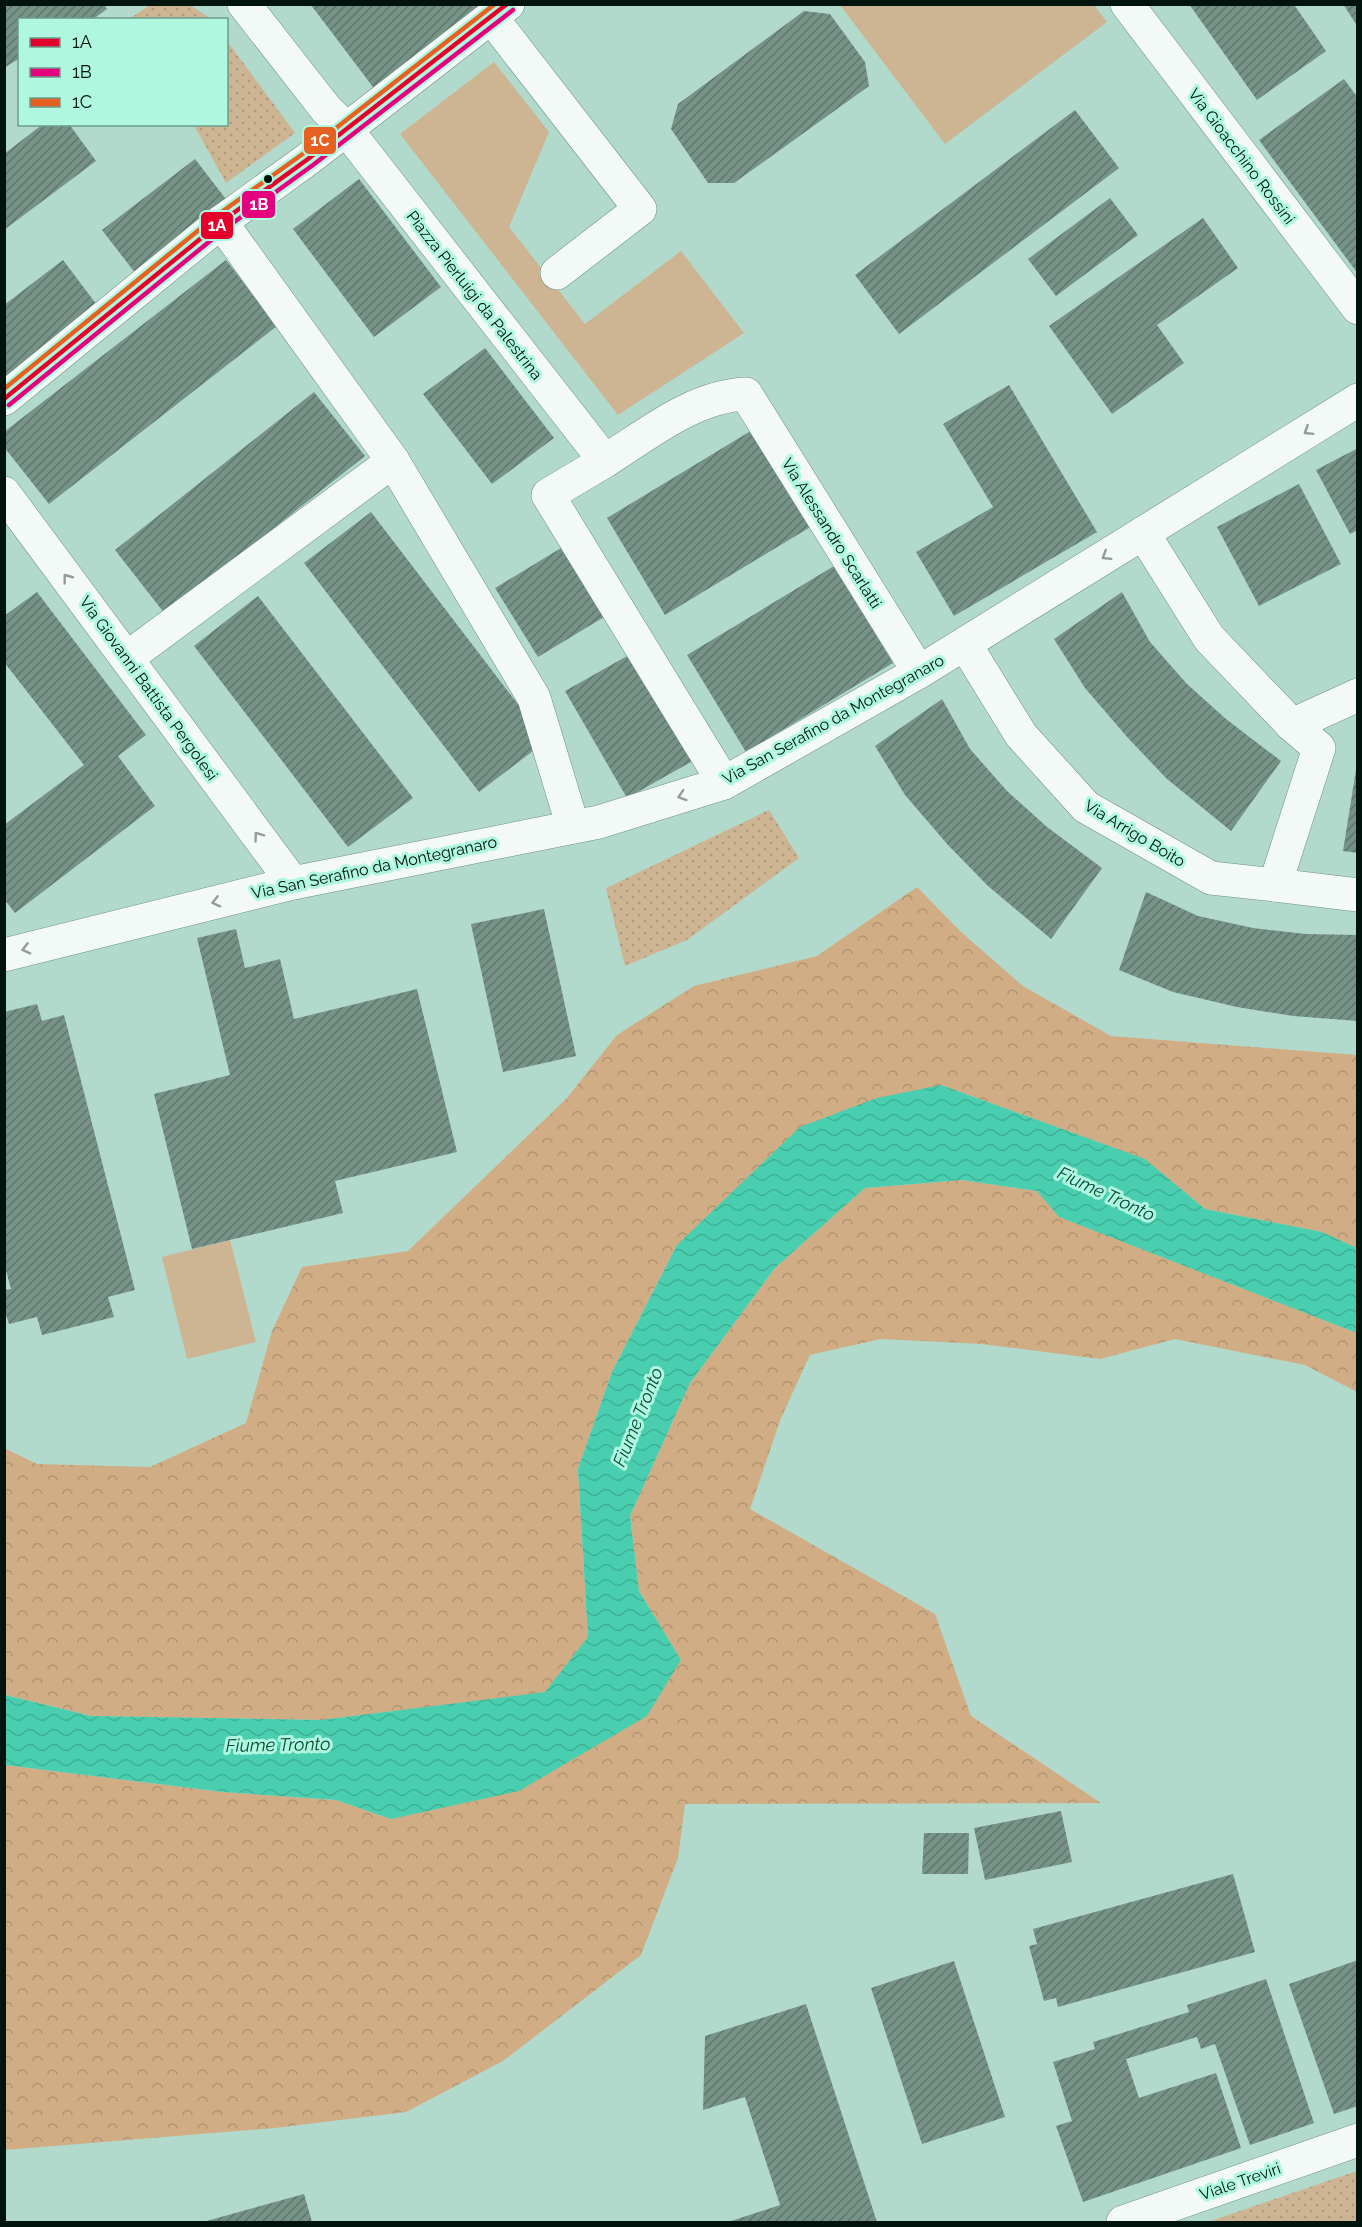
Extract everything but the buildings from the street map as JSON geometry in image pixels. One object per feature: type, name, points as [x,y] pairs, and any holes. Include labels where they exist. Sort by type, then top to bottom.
[{"type":"street","name":"Piazza Pierluigi da Palestrina","points":[[244,4],[326,109],[346,129],[605,460]]},
{"type":"street","name":"Via Gioacchino Rossini","points":[[1127,4],[1358,308]]},
{"type":"street","points":[[4,399],[221,222],[500,11],[640,209],[557,273]]},
{"type":"street","points":[[221,222],[393,460],[534,698],[573,827]]},
{"type":"street","name":"Via Alessandro Scarlatti","points":[[605,460],[696,406],[725,395],[746,394],[919,672]]},
{"type":"street","name":"Via San Serafino da Montegranaro","points":[[4,955],[293,883],[599,822],[723,783],[919,672],[1358,400]]},
{"type":"street","points":[[127,658],[393,460]]},
{"type":"street","points":[[605,460],[548,495],[723,783]]},
{"type":"street","name":"Via Giovanni Battista Pergolesi","points":[[4,493],[293,883]]},
{"type":"street","points":[[1143,533],[1209,638],[1292,725],[1319,748],[1275,885]]},
{"type":"street","name":"Via Arrigo Boito","points":[[965,644],[1021,735],[1086,807],[1211,878],[1358,895]]},
{"type":"street","points":[[1292,725],[1358,695]]},
{"type":"street","name":"Viale Treviri","points":[[1123,2223],[1358,2140]]},
{"type":"shaded area","points":[[150,5],[190,5],[210,18],[130,18]]},
{"type":"shaded area","points":[[840,5],[1094,5],[1107,22],[945,144]]},
{"type":"shaded area","points":[[228,42],[295,133],[226,183],[195,126],[228,126]]},
{"type":"shaded area","points":[[494,62],[549,132],[509,227],[585,324],[681,251],[744,333],[618,415],[400,134]]},
{"type":"shaded area","points":[[769,810],[799,858],[687,940],[625,966],[606,888]]},
{"type":"shaded area","points":[[230,1240],[256,1342],[187,1359],[162,1257]]},
{"type":"shaded area","points":[[1357,2171],[1357,2222],[1208,2222]]},
{"type":"green space","points":[[917,887],[960,931],[1023,986],[1111,1036],[1357,1055],[1357,1248],[1322,1232],[1205,1209],[1144,1159],[941,1085],[677,1245],[612,1372],[578,1469],[588,1637],[545,1693],[321,1720],[91,1716],[5,1695],[4,1448],[37,1464],[150,1467],[246,1423],[272,1331],[302,1267],[408,1251],[566,1099],[617,1035],[694,986],[817,956]]},
{"type":"green space","points":[[962,1180],[1037,1191],[1060,1217],[1357,1333],[1357,1392],[1305,1365],[1175,1339],[1100,1359],[982,1344],[881,1339],[810,1355],[781,1418],[750,1509],[935,1614],[971,1716],[1101,1803],[685,1804],[678,1858],[641,1955],[503,2061],[406,2112],[275,2128],[5,2150],[5,1765],[223,1792],[336,1800],[391,1819],[681,1660],[639,1591],[630,1516],[690,1383],[775,1268],[865,1188]]},
{"type":"water","name":"Fiume Tronto","points":[[941,1085],[1145,1159],[1205,1209],[1322,1232],[1357,1248],[1357,1333],[1059,1217],[1037,1191],[962,1180],[865,1188],[775,1268],[690,1383],[630,1516],[639,1591],[681,1660],[647,1716],[519,1791],[391,1819],[336,1800],[223,1792],[5,1765],[5,1695],[91,1716],[321,1720],[545,1692],[588,1637],[578,1469],[612,1372],[677,1245],[800,1127],[877,1098]]},
{"type":"transit line","name":"1C","points":[[4,389],[216,216],[304,153],[495,4]]},
{"type":"transit line","name":"1A","points":[[4,399],[221,222],[308,159],[507,4]]},
{"type":"transit line","name":"1B","points":[[9,405],[226,228],[313,165],[513,10]]}]
